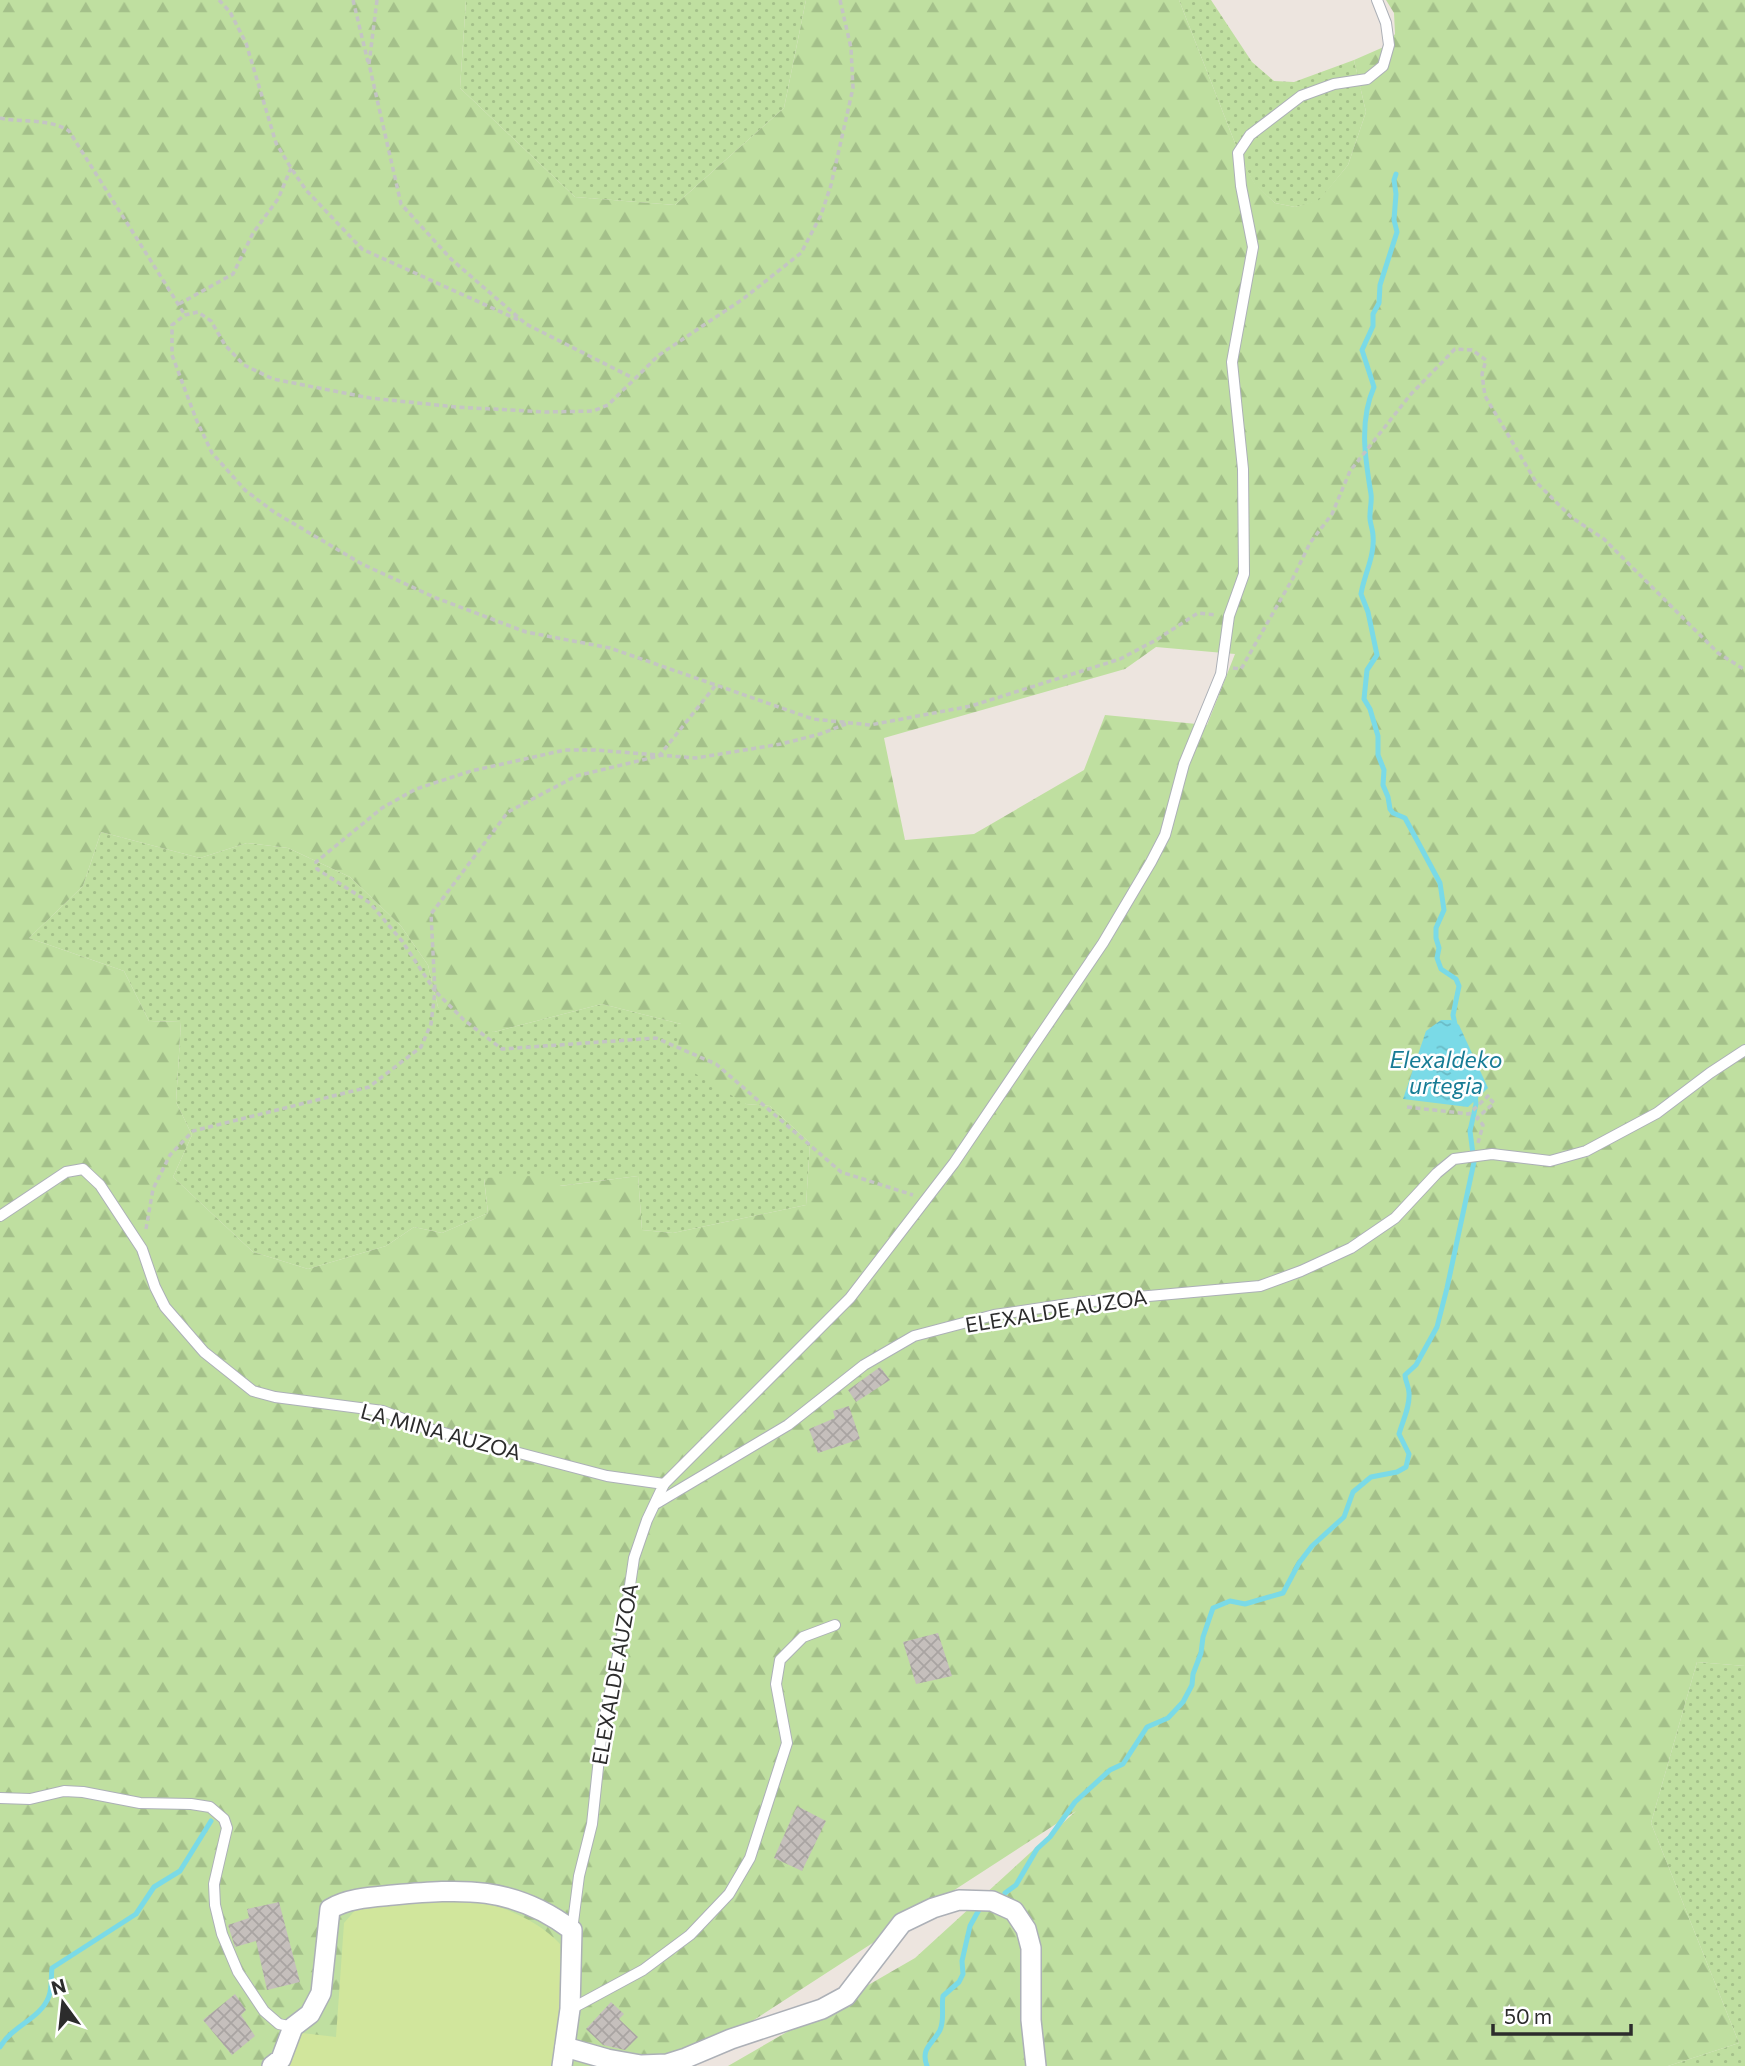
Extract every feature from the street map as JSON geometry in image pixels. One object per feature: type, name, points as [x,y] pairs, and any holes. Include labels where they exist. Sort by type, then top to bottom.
[{"type":"street","points":[[272,2066],[281,2059],[293,2027],[310,2014],[321,1993],[330,1909],[336,1905],[368,1897],[448,1890],[488,1892],[514,1899],[555,1917],[572,1930]]},
{"type":"street","name":"ELEXALDE AUZOA","points":[[572,1930],[570,2009],[564,2056],[641,2065],[667,2064],[731,2039],[822,2009],[846,1996],[902,1923],[933,1908],[959,1900],[992,1901],[1014,1911],[1026,1929],[1031,1948],[1031,2020],[1036,2066]]},
{"type":"lane","points":[[656,1503],[664,1484],[850,1298],[954,1163],[1088,965],[1165,835],[1184,764],[1221,674],[1229,616],[1244,574],[1243,469],[1231,362],[1253,247],[1241,186],[1238,153],[1251,135],[1301,96],[1334,84],[1367,79],[1382,66],[1390,45],[1386,23],[1377,0]]},
{"type":"lane","name":"ELEXALDE AUZOA","points":[[572,1930],[579,1875],[592,1824],[602,1730],[624,1626],[634,1558],[656,1503],[788,1426],[864,1365],[914,1336],[994,1315],[1082,1302],[1260,1286],[1352,1248],[1395,1218],[1437,1173],[1454,1159],[1492,1154],[1550,1161],[1586,1151],[1657,1113],[1745,1050]]},
{"type":"lane","name":"LA MINA AUZOA","points":[[0,1216],[66,1172],[83,1169],[100,1185],[142,1249],[155,1287],[165,1307],[181,1328],[204,1352],[253,1391],[275,1397],[383,1411],[426,1428],[607,1476],[664,1484]]},
{"type":"lane","points":[[570,2009],[643,1970],[690,1935],[729,1894],[750,1858],[787,1743],[776,1684],[779,1660],[803,1637],[835,1625]]},
{"type":"lane","points":[[0,1798],[30,1799],[64,1791],[140,1803],[210,1807],[224,1819],[227,1828],[214,1884],[215,1905],[222,1934],[238,1972],[264,2011],[279,2024],[293,2027]]},
{"type":"path","points":[[219,0],[230,12],[246,43],[276,143],[290,168],[306,190],[362,249],[526,324],[633,378]]},
{"type":"path","points":[[353,0],[401,204],[451,260],[526,324]]},
{"type":"path","points":[[369,64],[377,0]]},
{"type":"path","points":[[840,0],[851,48],[853,88],[831,185],[821,215],[801,253],[743,299],[659,355],[608,405],[593,411],[456,407],[370,398],[273,379],[244,365],[225,345],[211,321],[198,312],[185,315],[172,324],[172,355],[195,419],[212,453],[245,490],[274,512],[362,564],[436,597],[526,632],[610,648],[813,719],[870,725],[971,706],[1120,659],[1198,613],[1229,616]]},
{"type":"path","points":[[0,118],[19,122],[57,123],[69,131],[185,315]]},
{"type":"path","points":[[179,304],[233,274],[253,233],[278,199],[290,168]]},
{"type":"path","points":[[1224,654],[1233,668],[1241,669],[1310,543],[1332,514],[1350,471],[1412,394],[1455,349],[1472,350],[1486,360],[1482,374],[1485,396],[1536,482],[1570,517],[1604,539],[1718,653],[1745,670]]},
{"type":"path","points":[[142,1249],[153,1189],[170,1155],[193,1131],[369,1087],[421,1047],[430,1024],[435,991],[431,914],[509,812],[576,776],[659,757],[716,685]]},
{"type":"path","points":[[848,723],[820,734],[781,744],[696,758],[565,750],[471,771],[416,789],[382,808],[316,862],[317,869],[370,903],[402,941],[435,991],[464,1020],[502,1049],[656,1038],[716,1064],[841,1172],[925,1199]]},
{"type":"path","points":[[1407,1107],[1469,1114],[1488,1096],[1494,1103],[1477,1118],[1483,1125]]},
{"type":"green space","points":[[0,0],[466,0],[460,88],[575,197],[675,205],[784,108],[806,0],[1179,0],[1242,161],[1255,184],[1275,203],[1295,207],[1319,200],[1348,165],[1366,112],[1354,60],[1386,46],[1395,34],[1394,13],[1386,0],[1745,0],[1745,1666],[1697,1662],[1651,1823],[1739,2043],[1668,2066],[728,2066],[915,1958],[1076,1811],[683,2066],[0,2066]],"holes":[[[1156,647],[1235,654],[1207,725],[1105,715],[1084,770],[974,834],[905,840],[884,738],[1125,669]],[[101,832],[200,858],[247,843],[288,848],[350,877],[401,926],[428,965],[438,1007],[462,1027],[494,1032],[602,1004],[681,1024],[676,1062],[746,1104],[770,1106],[810,1143],[806,1205],[673,1233],[642,1230],[638,1176],[560,1186],[554,1175],[484,1178],[488,1213],[442,1233],[414,1227],[386,1246],[308,1269],[253,1252],[173,1177],[192,1135],[176,1102],[181,1022],[149,1021],[124,971],[29,938],[83,886]]]},
{"type":"green space","points":[[466,0],[806,0],[784,108],[675,205],[575,197],[460,88]]},
{"type":"green space","points":[[1179,0],[1211,0],[1252,62],[1274,81],[1294,82],[1354,60],[1366,112],[1348,165],[1319,201],[1295,207],[1275,203],[1255,185],[1242,161]]},
{"type":"green space","points":[[101,832],[200,858],[247,843],[288,848],[350,877],[401,926],[428,965],[438,1007],[494,1032],[602,1004],[681,1024],[746,1104],[770,1106],[810,1143],[806,1205],[673,1233],[642,1230],[638,1176],[559,1186],[484,1179],[488,1213],[442,1233],[414,1227],[386,1246],[308,1269],[253,1252],[173,1177],[192,1135],[176,1102],[181,1022],[149,1021],[124,971],[29,938],[83,886]]},
{"type":"green space","points":[[1697,1662],[1745,1666],[1745,2066],[1668,2066],[1739,2043],[1651,1823]]},
{"type":"green space","points":[[461,1895],[501,1907],[527,1919],[560,1944],[562,2005],[554,2066],[289,2066],[294,2032],[336,2037],[344,1923],[357,1908]]},
{"type":"water","name":"Elexaldeko urtegia","points":[[1441,1020],[1451,1020],[1459,1025],[1488,1088],[1468,1107],[1403,1099],[1426,1031]]},
{"type":"building","points":[[880,1367],[890,1380],[856,1402],[848,1390]]},
{"type":"building","points":[[849,1406],[860,1439],[818,1453],[809,1429],[835,1418],[833,1411]]},
{"type":"building","points":[[938,1633],[952,1676],[916,1684],[903,1642]]},
{"type":"building","points":[[797,1806],[826,1821],[802,1871],[774,1858]]},
{"type":"building","points":[[279,1902],[300,1982],[267,1990],[256,1941],[235,1947],[228,1925],[249,1918],[247,1909]]},
{"type":"building","points":[[235,1994],[246,2010],[241,2015],[255,2036],[232,2055],[203,2020]]},
{"type":"building","points":[[611,2002],[624,2014],[619,2019],[638,2037],[625,2050],[603,2045],[586,2029]]},
{"type":"waterway","points":[[1396,174],[1394,220],[1397,232],[1380,285],[1373,326],[1362,350],[1374,387],[1365,426],[1373,543],[1361,594],[1368,612],[1377,655],[1367,670],[1364,699],[1378,736],[1378,755],[1384,770],[1383,785],[1390,809],[1405,818],[1440,883],[1444,910],[1436,928],[1439,948],[1437,958],[1441,969],[1456,979],[1459,986],[1453,1015],[1456,1029]]},
{"type":"waterway","points":[[1005,1893],[1016,1885],[1037,1849],[1050,1837],[1075,1802],[1110,1770],[1123,1764],[1147,1727],[1168,1718],[1183,1702],[1192,1685],[1213,1608],[1230,1601],[1245,1604],[1283,1593],[1299,1563],[1312,1546],[1344,1517],[1353,1492],[1371,1477],[1397,1472],[1406,1467],[1409,1454],[1399,1434],[1409,1398],[1405,1375],[1416,1365],[1437,1327],[1447,1288],[1474,1162],[1470,1131],[1476,1104],[1475,1094]]},
{"type":"waterway","points":[[0,2047],[45,2004],[50,1993],[52,1968],[136,1914],[154,1887],[180,1871],[211,1821]]},
{"type":"waterway","points":[[927,2066],[926,2050],[941,2026],[943,1996],[959,1982],[963,1974],[962,1961],[970,1926],[980,1908]]}]
